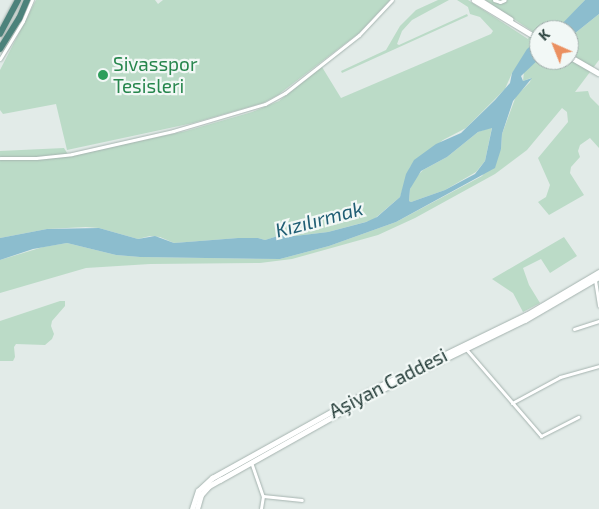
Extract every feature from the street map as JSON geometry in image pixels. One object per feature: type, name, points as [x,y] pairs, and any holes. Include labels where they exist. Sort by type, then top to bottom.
[{"type":"highway","points":[[0,34],[18,0]]},
{"type":"highway","points":[[0,49],[19,19],[27,0]]},
{"type":"street","points":[[0,59],[23,21],[32,0]]},
{"type":"street","points":[[0,158],[36,158],[72,154],[173,132],[265,104],[285,93],[359,35],[392,0]]},
{"type":"street","points":[[474,0],[529,32]]},
{"type":"street","points":[[480,0],[524,29]]},
{"type":"street","points":[[494,0],[500,2],[506,0]]},
{"type":"street","points":[[579,61],[599,72]]},
{"type":"street","name":"Aşiyan Caddesi","points":[[192,509],[198,491],[212,478],[361,395],[526,315],[599,272]]},
{"type":"street","points":[[597,279],[599,306]]},
{"type":"street","name":"Aşiyan Caddesi","points":[[197,509],[202,495],[208,486],[375,393],[525,320],[597,279]]},
{"type":"street","points":[[574,329],[599,321]]},
{"type":"street","points":[[466,349],[541,436],[578,417]]},
{"type":"street","points":[[512,403],[560,377],[599,366]]},
{"type":"street","points":[[251,462],[263,496],[260,509]]},
{"type":"street","points":[[263,496],[302,500]]},
{"type":"green space","name":"Sivasspor Tesisleri","points":[[36,0],[155,0],[158,4],[163,0],[390,0],[359,33],[278,95],[263,103],[193,123],[67,150],[56,104],[3,114],[0,110],[0,70]]},
{"type":"green space","points":[[438,0],[449,0],[412,20],[402,31],[397,44],[399,45],[467,14],[468,16],[342,73],[341,71],[386,50],[400,26],[416,10]]},
{"type":"green space","points":[[457,0],[468,0],[528,39],[529,37],[529,52],[512,73],[505,89],[466,128],[443,140],[410,167],[400,197],[373,220],[328,232],[295,236],[281,235],[265,240],[238,238],[174,243],[160,237],[150,236],[138,239],[99,228],[86,227],[47,229],[0,238],[0,151],[64,148],[69,156],[186,131],[252,112],[279,101],[322,67],[341,98],[491,34],[493,31],[480,17],[470,14],[468,7]]},
{"type":"green space","points":[[485,0],[585,0],[566,20],[529,20],[529,29]]},
{"type":"green space","points":[[599,14],[599,60],[575,92],[588,91],[590,97],[599,106],[599,148],[590,138],[580,145],[578,151],[580,157],[571,167],[570,173],[584,195],[549,215],[538,202],[546,197],[550,185],[538,158],[568,122],[567,112],[562,108],[527,150],[495,174],[415,218],[378,235],[292,259],[260,263],[150,264],[86,268],[0,293],[0,260],[43,247],[67,243],[116,255],[140,257],[280,259],[329,246],[396,222],[482,176],[501,149],[502,134],[516,96],[530,82],[531,78],[523,81],[524,72],[529,68],[529,70],[579,70],[579,30]]},
{"type":"green space","points":[[492,127],[485,161],[476,172],[445,190],[411,202],[409,201],[410,189],[414,179],[423,170],[447,157],[478,132]]},
{"type":"green space","points":[[564,237],[577,256],[550,273],[541,259],[523,268],[529,285],[540,303],[523,312],[513,293],[492,279]]},
{"type":"green space","points":[[65,301],[65,306],[52,321],[51,326],[54,334],[52,339],[45,345],[16,344],[13,361],[0,361],[0,321]]},
{"type":"water","points":[[585,0],[599,0],[599,14],[579,30],[579,20],[566,20]]},
{"type":"water","name":"Kızılırmak","points":[[529,47],[529,68],[521,76],[523,81],[532,78],[513,101],[502,134],[501,149],[495,168],[396,222],[329,246],[280,259],[140,257],[116,255],[67,243],[33,249],[0,260],[0,238],[47,229],[99,228],[138,239],[155,236],[174,243],[238,238],[265,240],[281,235],[295,236],[328,232],[366,222],[377,217],[400,197],[406,174],[414,160],[436,144],[461,133],[510,83],[512,73]],"holes":[[[492,128],[485,161],[475,174],[445,190],[411,202],[409,201],[410,189],[421,171],[447,157],[478,132]]]},
{"type":"place","name":"Sivasspor Tesisleri","points":[[103,75]]}]
